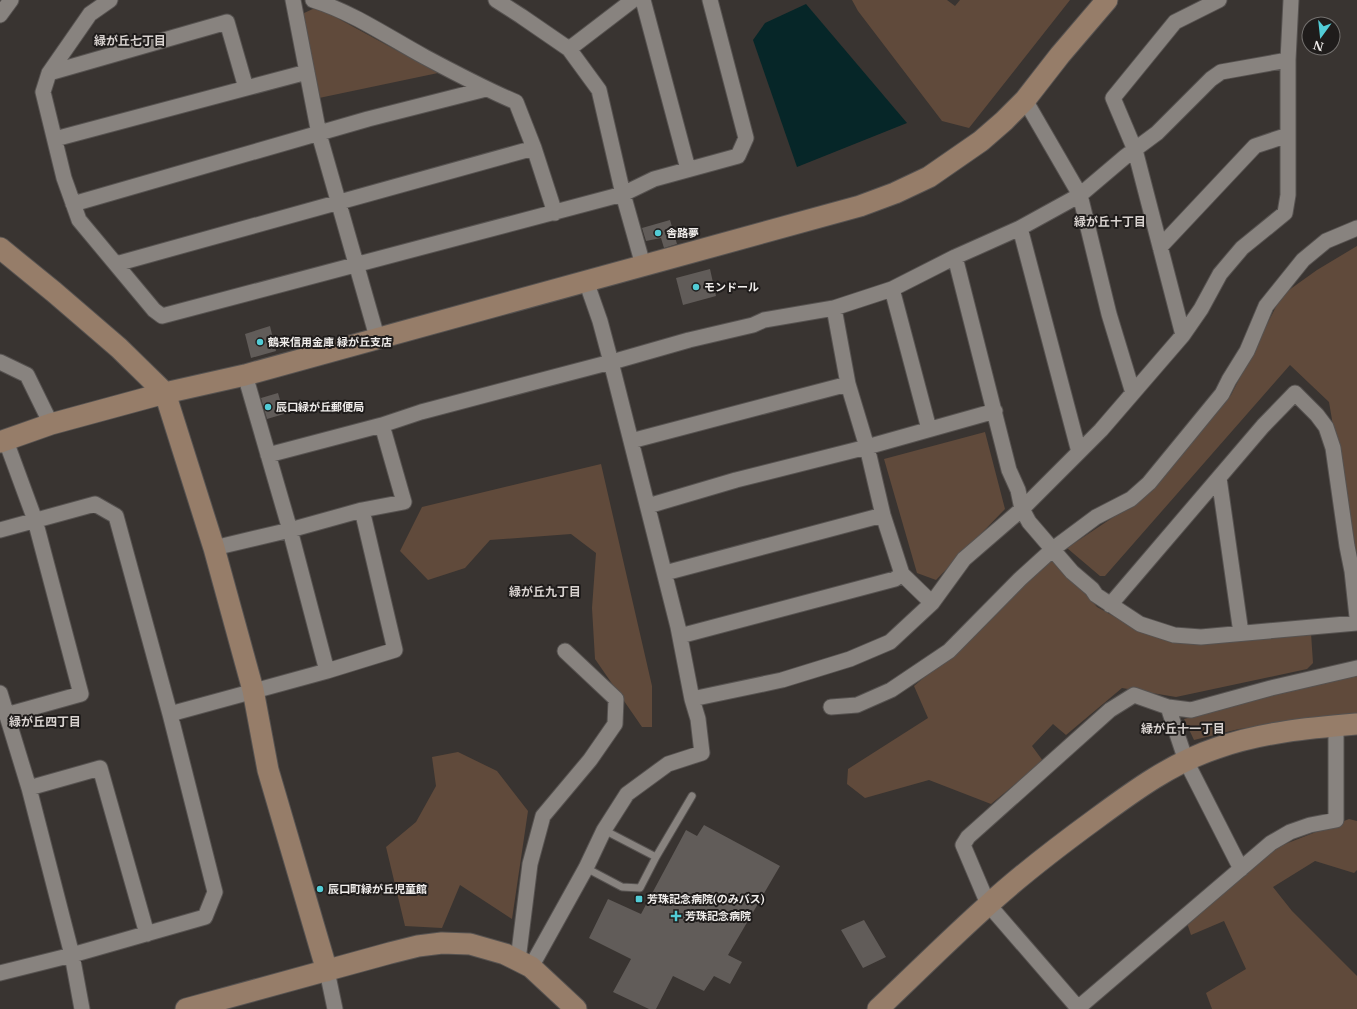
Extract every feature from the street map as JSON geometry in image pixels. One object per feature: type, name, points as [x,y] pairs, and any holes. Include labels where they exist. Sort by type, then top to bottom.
[{"type":"street","points":[[0,15],[12,0]]},
{"type":"street","points":[[293,0],[319,134],[377,338]]},
{"type":"street","points":[[313,0],[332,6],[486,90],[516,102],[534,148],[555,213]]},
{"type":"street","points":[[496,0],[522,16],[569,49],[599,90],[623,194],[643,265]]},
{"type":"street","points":[[569,49],[633,0]]},
{"type":"street","points":[[643,0],[688,169]]},
{"type":"street","points":[[6,715],[81,694],[35,520],[3,441],[51,424],[165,393],[245,375],[860,206],[895,193],[929,176],[968,150],[1004,121],[1025,100],[1060,55],[1107,0]]},
{"type":"street","points":[[1183,335],[1135,150],[1113,98],[1176,22],[1219,0]]},
{"type":"street","points":[[692,699],[782,680],[850,659],[890,642],[932,603],[964,559],[1022,509],[1101,430],[1134,393],[1183,335],[1201,309],[1220,274],[1242,248],[1285,213],[1288,195],[1288,60],[1291,0]]},
{"type":"street","points":[[105,2],[90,14],[49,72],[43,92],[64,178],[79,220],[154,310],[162,316],[555,213],[623,194],[654,179],[738,156],[746,138],[713,1]]},
{"type":"street","points":[[49,72],[228,22],[246,88]]},
{"type":"street","points":[[268,455],[689,340],[753,325],[764,320],[834,308],[892,289],[955,257],[1020,228],[1080,195],[1157,133],[1211,79],[1221,72],[1288,60]]},
{"type":"street","points":[[55,139],[307,72]]},
{"type":"street","points":[[73,204],[368,119],[486,90]]},
{"type":"street","points":[[1025,100],[1080,195],[1109,314],[1134,393]]},
{"type":"street","points":[[1160,247],[1255,146],[1288,135]]},
{"type":"street","points":[[116,264],[534,148]]},
{"type":"street","points":[[1020,228],[1079,452]]},
{"type":"street","points":[[831,708],[857,705],[891,690],[949,651],[1020,579],[1053,549],[1096,517],[1131,498],[1149,483],[1222,394],[1247,351],[1266,306],[1303,260],[1326,241],[1357,228]]},
{"type":"street","points":[[0,248],[120,348],[165,393],[214,548],[253,690],[268,770],[327,971],[335,1009]]},
{"type":"street","points":[[955,257],[1010,470],[1018,490],[1022,509],[1029,522],[1072,572],[1092,589],[1096,595],[1140,624],[1174,635],[1201,637],[1357,623]]},
{"type":"street","points":[[524,963],[586,868],[604,830],[627,794],[668,764],[702,753],[698,719],[692,699],[680,636],[665,572],[600,321],[586,281]]},
{"type":"street","points":[[892,289],[929,429]]},
{"type":"street","points":[[834,308],[848,384],[867,447],[883,515],[902,574],[932,603]]},
{"type":"street","points":[[0,362],[27,375],[51,424]]},
{"type":"street","points":[[245,375],[290,530],[327,671]]},
{"type":"street","points":[[631,441],[848,384]]},
{"type":"street","points":[[1110,605],[1263,426],[1295,393],[1317,415],[1326,427],[1333,448],[1352,571],[1357,617]]},
{"type":"street","points":[[648,506],[736,480],[867,447],[995,410]]},
{"type":"street","points":[[214,548],[290,530],[362,510],[404,502],[382,425]]},
{"type":"street","points":[[1219,478],[1242,633]]},
{"type":"street","points":[[0,530],[95,504],[116,516],[170,714],[216,892],[205,917],[72,955],[0,973]]},
{"type":"street","points":[[170,714],[253,690],[327,671],[395,650],[362,510]]},
{"type":"street","points":[[665,572],[883,515]]},
{"type":"street","points":[[680,636],[895,578],[902,574]]},
{"type":"street","points":[[524,963],[530,864],[543,816],[590,760],[615,724],[616,699],[565,651]]},
{"type":"street","points":[[1336,726],[1336,820],[1310,825],[1290,832],[1271,843],[1078,1008],[988,904],[963,845],[968,837],[1110,710],[1134,695],[1168,707],[1191,710],[1271,688],[1357,668]]},
{"type":"street","points":[[0,693],[29,788],[72,955],[82,1009]]},
{"type":"street","points":[[1168,707],[1186,761],[1241,869]]},
{"type":"street","points":[[878,1009],[988,904],[1053,850],[1156,776],[1218,747],[1261,735],[1357,724]]},
{"type":"street","points":[[29,788],[100,768],[148,934]]},
{"type":"street","points":[[186,1009],[418,946],[442,943],[470,944],[505,954],[524,963],[576,1009]]},
{"type":"lane","points":[[586,868],[622,887],[640,888],[656,857],[692,796]]},
{"type":"lane","points":[[604,830],[656,857]]},
{"type":"shaded area","points":[[852,0],[947,0],[955,6],[960,0],[1070,0],[969,128],[942,121],[858,11]]},
{"type":"shaded area","points":[[317,7],[438,73],[319,98],[302,14]]},
{"type":"shaded area","points":[[1357,246],[1357,568],[1329,402],[1290,365],[1105,576],[1100,576],[1067,548],[1136,502],[1231,395],[1282,295],[1317,270]]},
{"type":"shaded area","points":[[985,432],[1005,509],[936,580],[917,573],[884,459]]},
{"type":"shaded area","points":[[601,464],[652,686],[652,727],[642,727],[595,659],[592,608],[596,553],[571,534],[490,540],[465,568],[428,580],[400,551],[422,507]]},
{"type":"shaded area","points":[[1052,555],[1097,607],[1144,633],[1311,633],[1313,663],[1307,669],[1176,697],[1122,688],[1066,735],[1053,724],[1032,746],[1043,761],[991,804],[929,780],[865,798],[847,784],[848,769],[928,718],[914,686],[948,657]]},
{"type":"shaded area","points":[[1357,673],[1357,715],[1239,729],[1194,740],[1184,719]]},
{"type":"shaded area","points":[[458,752],[497,771],[528,811],[512,919],[460,885],[442,928],[405,926],[386,847],[416,822],[436,786],[432,757]]},
{"type":"shaded area","points":[[1349,819],[1357,821],[1357,870],[1354,873],[1315,861],[1273,887],[1292,911],[1357,976],[1357,1009],[1212,1009],[1206,993],[1246,969],[1224,921],[1191,935],[1187,923],[1270,850]]},
{"type":"water","points":[[806,4],[907,123],[797,167],[753,40],[765,23]]},
{"type":"building","name":"舎路夢","points":[[670,220],[677,244],[664,248],[661,238],[646,241],[642,228]]},
{"type":"building","name":"モンドール","points":[[710,269],[716,296],[683,305],[676,278]]},
{"type":"building","name":"鶴来信用金庫 緑が丘支店","points":[[270,326],[276,351],[251,358],[245,334]]},
{"type":"building","points":[[278,393],[284,414],[267,419],[261,398]]},
{"type":"building","points":[[704,825],[780,866],[728,955],[742,962],[730,984],[714,976],[704,991],[673,976],[656,1009],[649,1009],[613,992],[631,959],[589,938],[608,899],[641,914],[686,830],[697,836]]},
{"type":"building","points":[[864,920],[886,957],[863,968],[841,930]]},
{"type":"place","name":"舎路夢","points":[[658,233]]},
{"type":"place","name":"モンドール","points":[[696,287]]},
{"type":"place","name":"鶴来信用金庫 緑が丘支店","points":[[260,342]]},
{"type":"place","name":"辰口緑が丘郵便局","points":[[268,407]]},
{"type":"place","name":"辰口町緑が丘児童館","points":[[320,889]]},
{"type":"place","name":"芳珠記念病院(のみバス)","points":[[639,899]]},
{"type":"place","name":"芳珠記念病院","points":[[676,916]]},
{"type":"district","name":"緑が丘七丁目","points":[[130,40]]},
{"type":"district","name":"緑が丘十丁目","points":[[1110,221]]},
{"type":"district","name":"緑が丘九丁目","points":[[545,591]]},
{"type":"district","name":"緑が丘四丁目","points":[[45,721]]},
{"type":"district","name":"緑が丘十一丁目","points":[[1183,728]]}]
